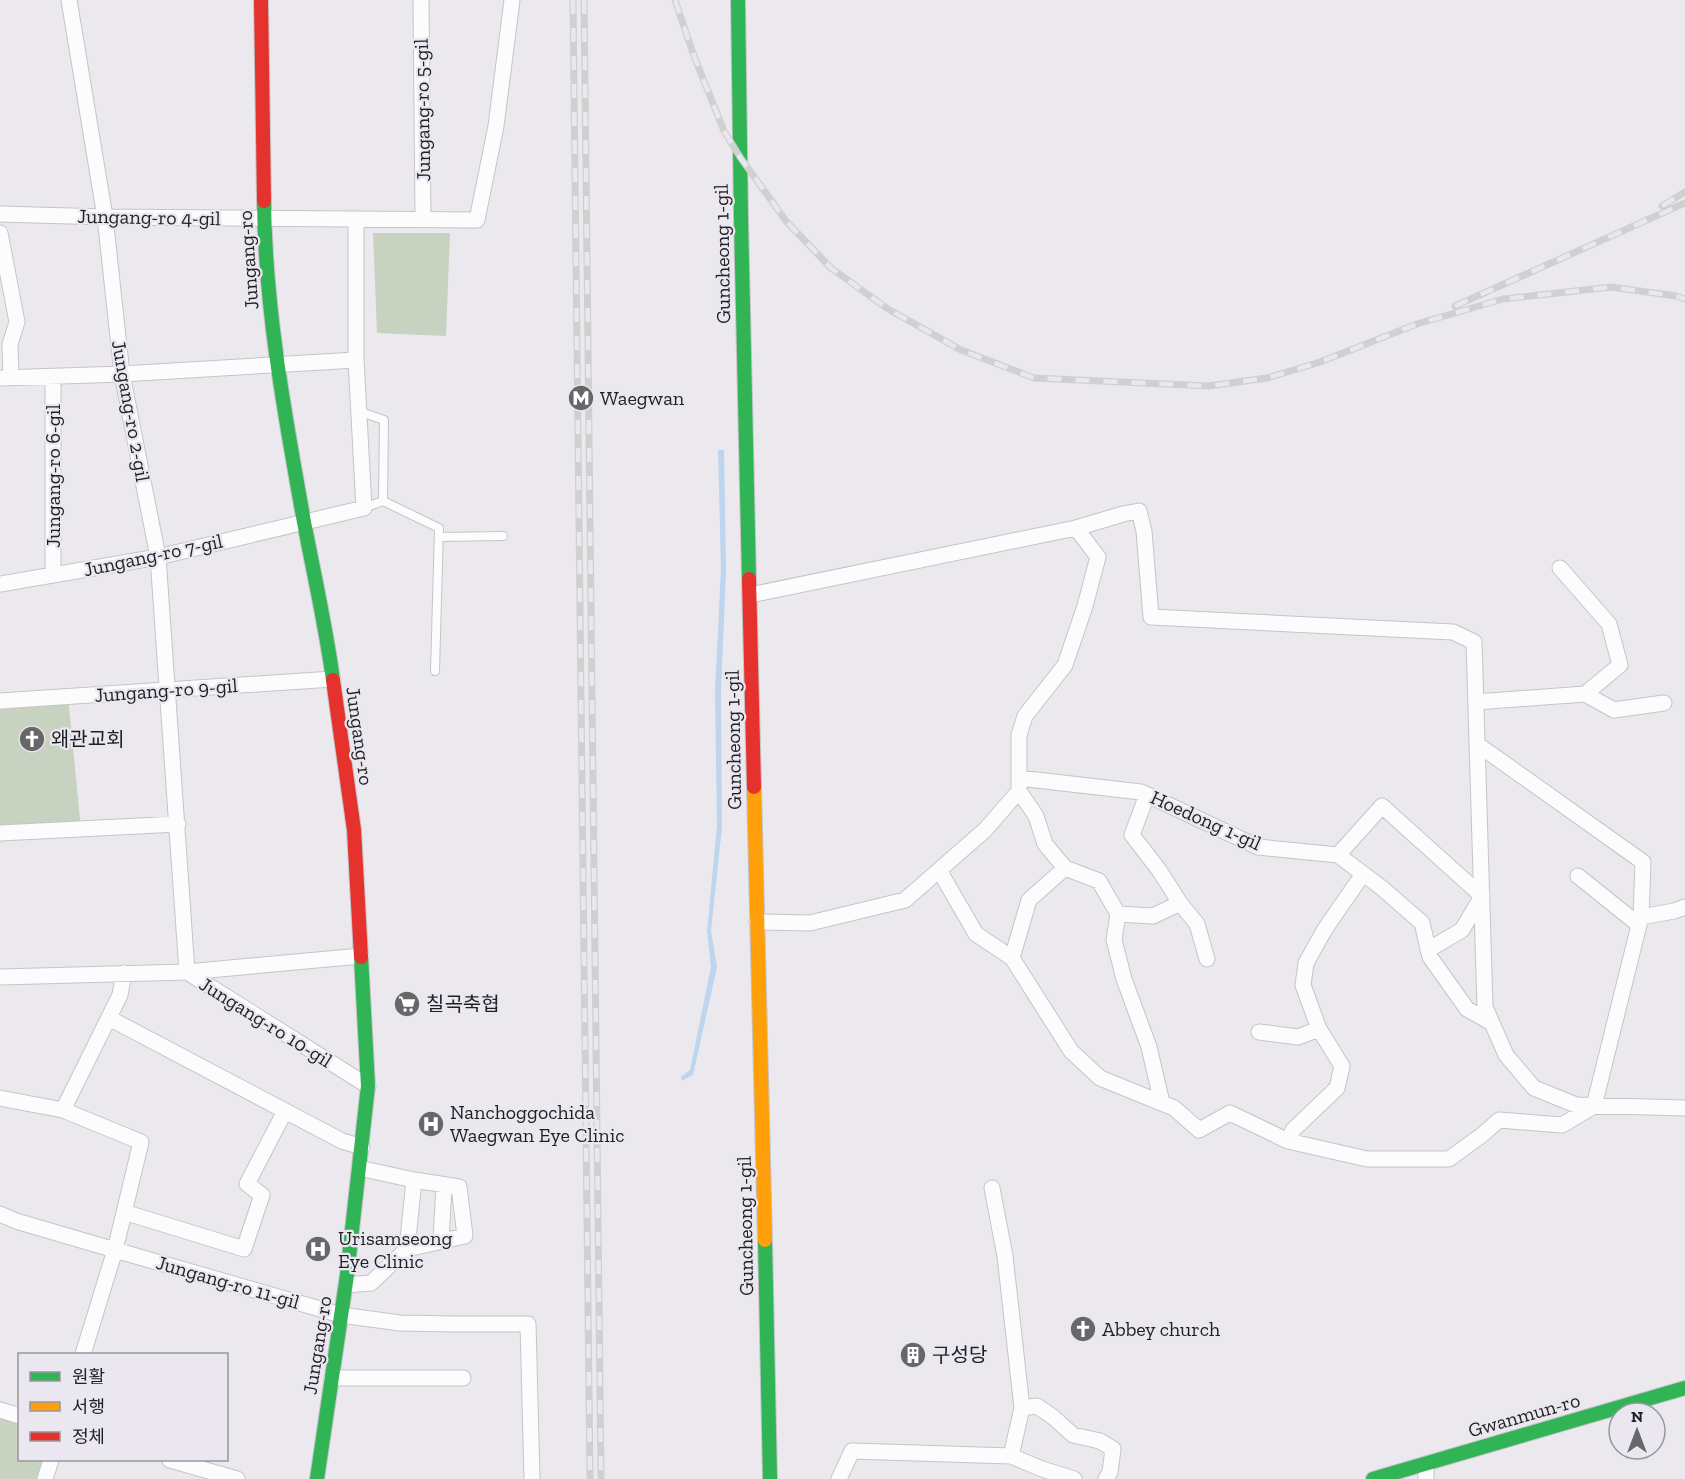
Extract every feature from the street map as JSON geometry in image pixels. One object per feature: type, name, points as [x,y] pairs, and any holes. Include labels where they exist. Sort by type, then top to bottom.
[{"type":"street","name":"Jungang-ro 2-gil","points":[[69,0],[105,217],[122,374],[158,556],[187,972]]},
{"type":"street","name":"Jungang-ro","points":[[261,0],[264,218],[268,288],[304,521],[330,656],[354,831],[369,1086],[346,1285],[317,1479]]},
{"type":"street","name":"Jungang-ro 5-gil","points":[[421,0],[423,219]]},
{"type":"street","name":"Jungang-ro 4-gil","points":[[0,214],[477,220],[496,126],[512,0]]},
{"type":"street","name":"Guncheong 1-gil","points":[[738,0],[770,1479]]},
{"type":"street","points":[[356,219],[356,360],[364,508]]},
{"type":"street","name":"Jungang-ro 6-gil","points":[[0,233],[17,322],[10,344],[6,378],[122,374],[356,360]]},
{"type":"street","name":"Jungang-ro 6-gil","points":[[53,377],[53,575]]},
{"type":"street","name":"Jungang-ro 7-gil","points":[[0,584],[158,556],[364,508]]},
{"type":"street","points":[[750,595],[1076,528],[1139,511],[1144,531],[1151,617],[1453,632],[1474,642],[1485,1007],[1506,1055],[1534,1088],[1576,1105],[1685,1108]]},
{"type":"street","points":[[1076,528],[1098,557],[1085,606],[1065,665],[1025,716],[1018,735],[1018,784],[1036,816],[1046,844],[1065,868],[1099,881],[1118,914],[1114,940],[1124,979],[1149,1047],[1161,1103]]},
{"type":"street","points":[[1560,568],[1609,624],[1620,665],[1585,694]]},
{"type":"street","name":"Jungang-ro 9-gil","points":[[0,701],[333,679]]},
{"type":"street","points":[[1476,702],[1585,694],[1614,710],[1664,703]]},
{"type":"street","points":[[939,870],[976,934],[1011,958],[1071,1051],[1100,1078],[1174,1108],[1199,1130],[1230,1113],[1288,1141],[1367,1159],[1449,1159],[1499,1120],[1562,1125],[1594,1106],[1640,921],[1643,862],[1477,744]]},
{"type":"street","points":[[757,922],[810,923],[905,900],[985,830],[1018,784]]},
{"type":"street","name":"Hoedong 1-gil","points":[[1018,784],[1141,792],[1258,847],[1338,855]]},
{"type":"street","points":[[1147,795],[1132,835],[1197,924],[1207,958]]},
{"type":"street","points":[[1482,896],[1382,806],[1338,855],[1422,923],[1430,957],[1467,1009],[1492,1023]]},
{"type":"street","points":[[0,833],[178,824]]},
{"type":"street","points":[[1011,958],[1029,900],[1065,868]]},
{"type":"street","points":[[1288,1141],[1293,1130],[1337,1088],[1342,1066],[1319,1029],[1303,985],[1306,963],[1325,929],[1363,874]]},
{"type":"street","points":[[1578,876],[1640,921]]},
{"type":"street","points":[[1428,950],[1462,930],[1482,896]]},
{"type":"street","points":[[1118,914],[1153,916],[1180,903]]},
{"type":"street","points":[[1640,921],[1685,907]]},
{"type":"street","points":[[187,972],[361,956]]},
{"type":"street","name":"Jungang-ro 10-gil","points":[[0,977],[187,972],[369,1086]]},
{"type":"street","points":[[63,1110],[120,995],[124,973]]},
{"type":"street","points":[[108,1018],[342,1141],[362,1147]]},
{"type":"street","points":[[1259,1032],[1298,1036],[1319,1029]]},
{"type":"street","points":[[0,1098],[63,1110],[141,1142],[115,1250],[83,1353]]},
{"type":"street","points":[[124,1212],[244,1249],[262,1196],[247,1184],[285,1111]]},
{"type":"street","points":[[346,1285],[371,1283],[407,1249],[465,1236],[459,1187],[359,1168]]},
{"type":"street","points":[[407,1249],[414,1180]]},
{"type":"street","points":[[441,1241],[444,1185]]},
{"type":"street","points":[[992,1188],[1005,1256],[1022,1408],[1011,1455]]},
{"type":"street","name":"Jungang-ro 11-gil","points":[[0,1214],[16,1221],[341,1315],[400,1323],[528,1324],[532,1479]]},
{"type":"street","points":[[332,1378],[463,1378]]},
{"type":"street","name":"Gwanmun-ro","points":[[1373,1479],[1426,1471],[1685,1388]]},
{"type":"street","points":[[1022,1408],[1037,1406],[1073,1435],[1100,1441],[1113,1449],[1110,1472],[1106,1479]]},
{"type":"street","points":[[0,1410],[18,1415]]},
{"type":"street","points":[[839,1479],[852,1451],[1011,1455],[1042,1469],[1074,1479]]},
{"type":"street","points":[[45,1479],[51,1461]]},
{"type":"street","points":[[174,1461],[237,1479]]},
{"type":"lane","points":[[358,411],[384,420],[383,501]]},
{"type":"lane","points":[[364,508],[383,501],[439,528],[435,671]]},
{"type":"lane","points":[[439,537],[503,536]]},
{"type":"green space","points":[[373,233],[450,233],[446,336],[377,333]]},
{"type":"green space","points":[[68,697],[81,829],[0,833],[0,701]]},
{"type":"green space","points":[[0,1410],[18,1416],[18,1461],[51,1461],[45,1479],[0,1479]]},
{"type":"water","points":[[718,450],[724,450],[726,570],[721,690],[722,827],[711,931],[717,967],[693,1075],[682,1081],[681,1077],[690,1070],[711,967],[707,932],[717,825],[715,690],[721,569]]},
{"type":"railway","points":[[573,0],[590,1479]]},
{"type":"railway","points":[[584,0],[601,1479]]},
{"type":"railway","points":[[675,0],[694,56],[724,131],[786,221],[831,268],[888,309],[961,350],[1034,378],[1209,386],[1267,378],[1320,362],[1417,324],[1503,299],[1611,287],[1685,299]]},
{"type":"railway","points":[[1662,206],[1685,192]]},
{"type":"railway","points":[[1455,306],[1685,203]]},
{"type":"traffic: fast","points":[[738,0],[749,579]]},
{"type":"traffic: fast","points":[[264,201],[268,282],[277,362],[333,680]]},
{"type":"traffic: fast","points":[[317,1479],[347,1275],[368,1086],[361,957]]},
{"type":"traffic: fast","points":[[765,1240],[770,1479]]},
{"type":"traffic: fast","points":[[1373,1479],[1685,1388]]},
{"type":"traffic: slow","points":[[754,787],[765,1240]]},
{"type":"traffic: jam","points":[[261,0],[264,201]]},
{"type":"traffic: jam","points":[[749,579],[754,787]]},
{"type":"traffic: jam","points":[[333,680],[354,830],[361,957]]},
{"type":"place","name":"Waegwan","points":[[581,398]]},
{"type":"place","name":"왜관교회","points":[[32,739]]},
{"type":"place","name":"칠곡축협","points":[[407,1004]]},
{"type":"place","name":"Nanchoggochida Waegwan Eye Clinic","points":[[431,1124]]},
{"type":"place","name":"Urisamseong Eye Clinic","points":[[318,1249]]},
{"type":"place","name":"Abbey church","points":[[1083,1329]]},
{"type":"place","name":"구성당","points":[[913,1355]]}]
